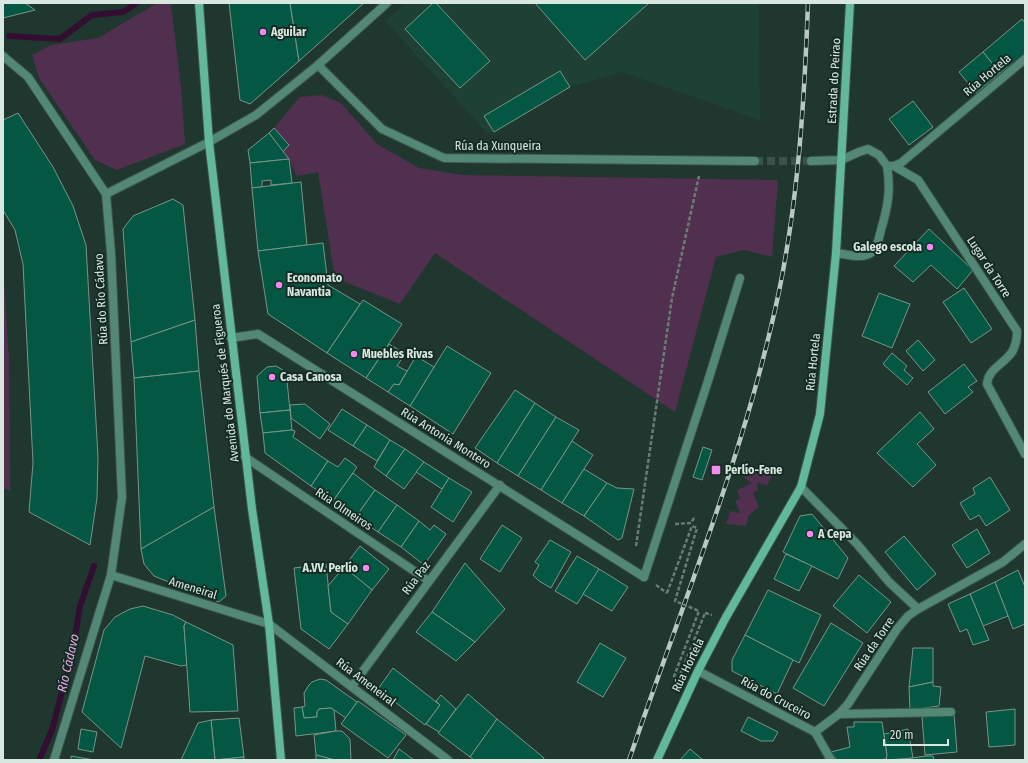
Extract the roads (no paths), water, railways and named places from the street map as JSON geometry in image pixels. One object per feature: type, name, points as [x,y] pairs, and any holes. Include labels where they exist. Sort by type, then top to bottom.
[{"type":"street","name":"Avenida do Marqués de Figueroa","points":[[199,3],[209,142],[245,457],[269,624],[281,760]]},
{"type":"street","points":[[106,194],[209,142],[256,115],[318,65],[387,3]]},
{"type":"street","name":"Estrada do Peirao","points":[[841,160],[850,3]]},
{"type":"street","name":"Rúa do Río Cádavo","points":[[3,56],[28,77],[106,194],[111,253],[122,497],[111,575],[54,760]]},
{"type":"street","name":"Rúa Hortela","points":[[891,166],[901,163],[1025,59]]},
{"type":"street","name":"Rúa da Xunqueira","points":[[318,65],[382,129],[444,158],[756,161]]},
{"type":"street","points":[[811,161],[841,160],[859,152],[868,150],[879,155],[891,166],[888,204],[878,243],[872,252],[862,256],[836,253]]},
{"type":"street","name":"Rúa Hortela","points":[[657,760],[698,671],[725,619],[800,487],[820,414],[836,253],[841,160]]},
{"type":"street","name":"Lugar da Torre","points":[[891,166],[918,180],[1017,331],[1017,342],[1012,353],[990,374],[987,384],[1025,454]]},
{"type":"street","name":"Rúa Antonia Montero","points":[[231,338],[258,334],[644,577],[740,278]]},
{"type":"street","name":"Rúa Olmeiros","points":[[245,457],[429,581]]},
{"type":"street","name":"Rúa Paz","points":[[352,686],[500,485]]},
{"type":"street","points":[[800,487],[857,544],[889,582],[918,608]]},
{"type":"street","name":"Rúa da Torre","points":[[815,732],[839,714],[848,704],[897,629],[908,616],[918,608],[1003,562],[1025,544]]},
{"type":"street","name":"Ameneiral","points":[[111,575],[269,624]]},
{"type":"street","name":"Rúa Ameneiral","points":[[269,624],[448,760]]},
{"type":"street","name":"Rúa do Cruceiro","points":[[698,671],[815,732],[831,760]]},
{"type":"street","points":[[839,714],[951,712]]},
{"type":"waterway","points":[[9,36],[60,39],[92,15],[123,12],[137,3]]},
{"type":"waterway","name":"Río Cádavo","points":[[40,758],[52,730],[73,649],[80,606],[94,566]]},
{"type":"tunnel","points":[[755,161],[811,161]]},
{"type":"railway","points":[[629,760],[724,491],[757,382],[771,327],[787,247],[798,166],[808,3]]},
{"type":"place","name":"Aguilar","points":[[263,32]]},
{"type":"place","name":"Galego escola","points":[[930,247]]},
{"type":"place","name":"Economato Navantia","points":[[279,285]]},
{"type":"place","name":"Muebles Rivas","points":[[354,354]]},
{"type":"place","name":"Casa Canosa","points":[[272,377]]},
{"type":"place","name":"Perlío-Fene","points":[[716,470]]},
{"type":"place","name":"A Cepa","points":[[810,534]]},
{"type":"place","name":"A.VV. Perlío","points":[[366,568]]}]
